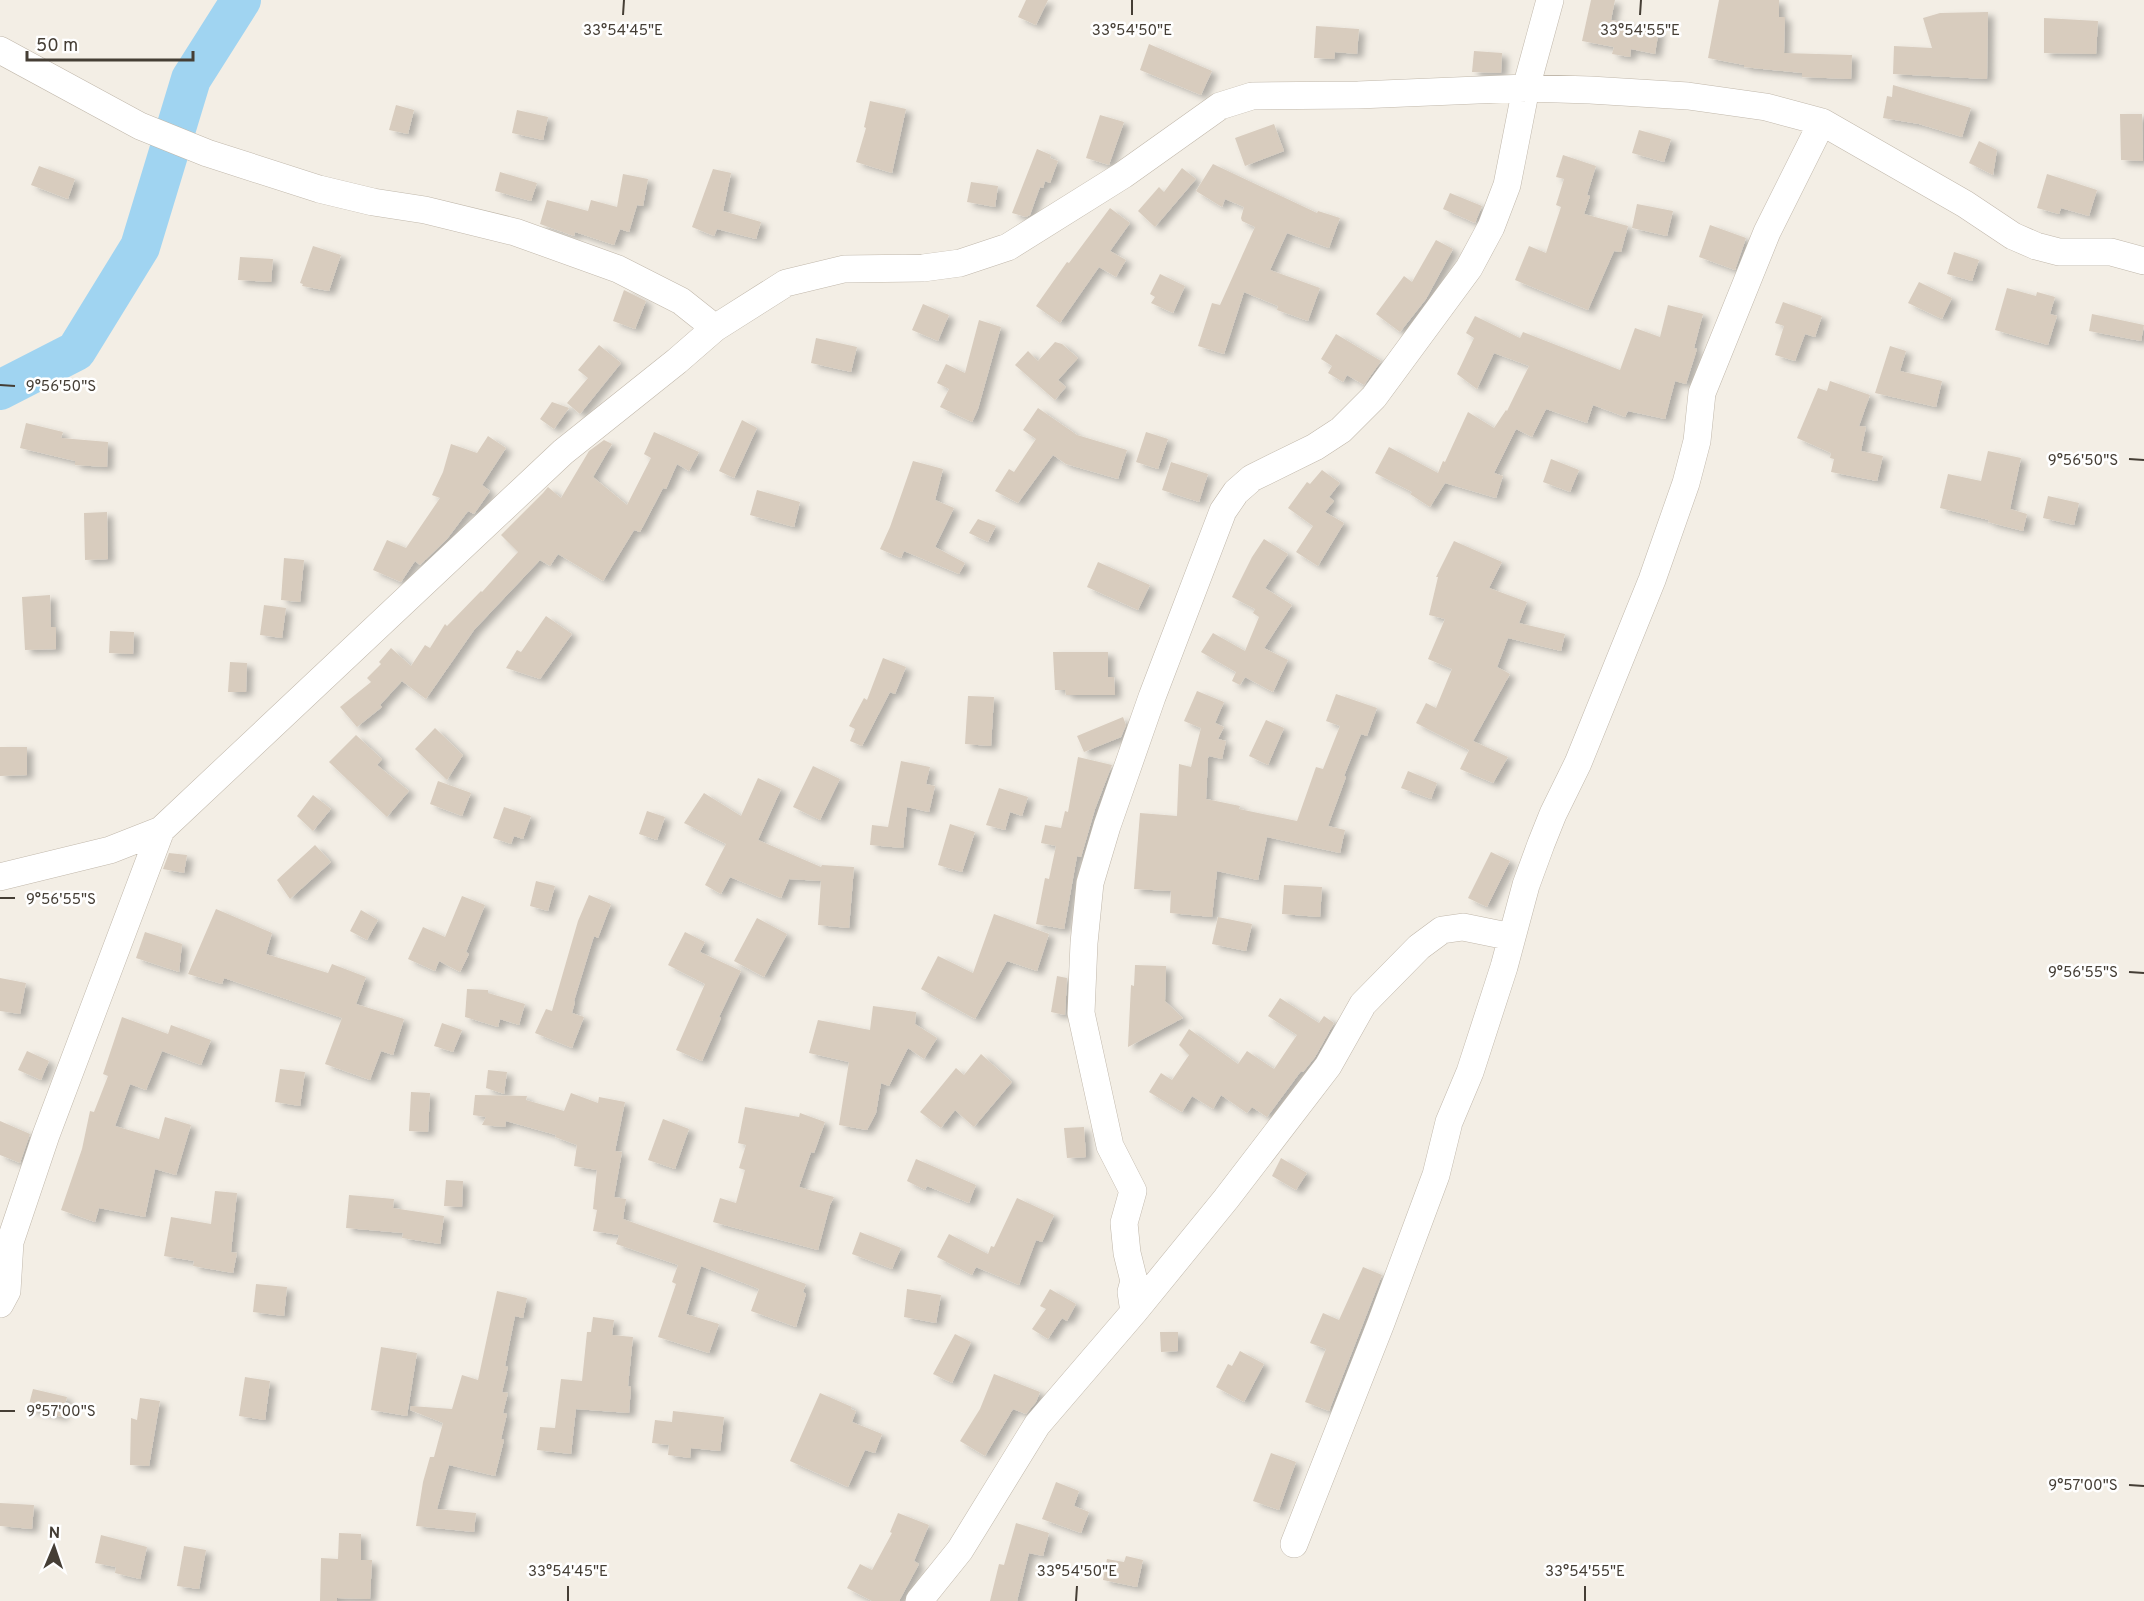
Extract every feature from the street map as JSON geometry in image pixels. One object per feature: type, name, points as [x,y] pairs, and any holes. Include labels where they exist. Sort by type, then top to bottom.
[{"type":"street","points":[[1134,1312],[1131,1292],[1134,1281],[1127,1253],[1124,1223],[1134,1191],[1110,1146],[1081,1013],[1084,943],[1090,883],[1107,826],[1152,697],[1224,512],[1236,492],[1252,478],[1315,447],[1341,430],[1374,398],[1469,268],[1500,206],[1512,164],[1526,88],[1550,0]]},
{"type":"street","points":[[0,50],[140,126],[207,153],[319,189],[373,202],[425,210],[515,232],[618,269],[681,301],[715,328]]},
{"type":"street","points":[[0,877],[110,850],[161,830],[563,452],[715,328],[786,283],[844,269],[923,268],[960,263],[1008,247],[1123,175],[1220,106],[1252,96],[1526,88],[1688,96],[1766,107],[1822,122],[1965,204],[2013,236],[2036,246],[2060,252],[2111,252],[2144,261]]},
{"type":"street","points":[[1294,1544],[1382,1323],[1436,1175],[1449,1122],[1470,1072],[1526,885],[1541,844],[1578,763],[1652,580],[1686,483],[1697,441],[1702,393],[1767,232],[1822,122]]},
{"type":"street","points":[[0,1304],[7,1291],[10,1242],[46,1135],[161,830]]},
{"type":"street","points":[[919,1601],[960,1550],[1037,1425],[1134,1312],[1226,1199],[1328,1066],[1363,1004],[1419,947],[1447,928],[1463,927],[1512,937]]},
{"type":"building","points":[[1026,0],[1048,0],[1036,25],[1018,17]]},
{"type":"building","points":[[1591,0],[1615,0],[1611,20],[1659,29],[1655,54],[1631,49],[1630,57],[1612,54],[1614,47],[1582,41]]},
{"type":"building","points":[[1719,0],[1779,0],[1779,17],[1785,17],[1784,53],[1852,55],[1851,79],[1802,77],[1802,73],[1744,67],[1744,65],[1708,58]]},
{"type":"building","points":[[1988,12],[1987,79],[1893,74],[1894,46],[1932,48],[1923,18],[1940,13]]},
{"type":"building","points":[[2044,18],[2098,21],[2096,54],[2044,53]]},
{"type":"building","points":[[1316,26],[1359,29],[1357,54],[1335,52],[1334,59],[1314,58]]},
{"type":"building","points":[[1149,44],[1212,71],[1201,95],[1140,70]]},
{"type":"building","points":[[1474,51],[1502,53],[1501,73],[1472,72]]},
{"type":"building","points":[[1893,85],[1971,108],[1962,137],[1919,124],[1883,118],[1887,96],[1892,97]]},
{"type":"building","points":[[870,101],[906,109],[892,173],[856,162],[866,128],[864,127]]},
{"type":"building","points":[[396,105],[414,110],[408,134],[389,130]]},
{"type":"building","points":[[517,110],[548,117],[543,140],[512,133]]},
{"type":"building","points":[[2120,114],[2142,114],[2143,161],[2121,160]]},
{"type":"building","points":[[1100,115],[1124,122],[1109,165],[1086,158]]},
{"type":"building","points":[[1274,124],[1284,151],[1245,166],[1235,138]]},
{"type":"building","points":[[1639,130],[1671,139],[1664,162],[1632,153]]},
{"type":"building","points":[[1979,141],[1997,150],[1993,175],[1969,163]]},
{"type":"building","points":[[1037,149],[1058,161],[1050,183],[1045,181],[1043,188],[1040,187],[1030,215],[1026,217],[1012,213]]},
{"type":"building","points":[[1563,155],[1596,166],[1584,214],[1628,226],[1621,252],[1614,251],[1588,310],[1515,280],[1529,246],[1546,253],[1561,207],[1556,205],[1564,179],[1556,177]]},
{"type":"building","points":[[1213,164],[1317,213],[1318,211],[1340,218],[1329,248],[1287,233],[1270,270],[1320,288],[1308,321],[1277,310],[1278,306],[1244,292],[1224,354],[1198,346],[1212,303],[1220,305],[1255,227],[1242,221],[1244,207],[1225,199],[1222,207],[1196,191]]},
{"type":"building","points":[[39,166],[75,179],[68,199],[31,185]]},
{"type":"building","points":[[1182,168],[1196,179],[1155,227],[1138,211],[1159,187],[1164,192]]},
{"type":"building","points":[[713,169],[731,173],[723,211],[761,222],[756,239],[717,229],[714,236],[692,227]]},
{"type":"building","points":[[500,172],[537,183],[531,201],[495,191]]},
{"type":"building","points":[[623,174],[648,179],[643,206],[637,205],[629,232],[620,229],[614,245],[575,232],[574,236],[540,224],[547,200],[588,211],[591,200],[617,207]]},
{"type":"building","points":[[2047,174],[2097,190],[2089,216],[2061,208],[2059,214],[2037,208]]},
{"type":"building","points":[[971,182],[998,186],[995,207],[967,202]]},
{"type":"building","points":[[1450,193],[1482,206],[1475,223],[1443,209]]},
{"type":"building","points":[[1637,204],[1673,211],[1667,236],[1632,228]]},
{"type":"building","points":[[1110,208],[1130,223],[1110,251],[1126,260],[1116,277],[1099,267],[1060,323],[1036,306]]},
{"type":"building","points":[[1710,225],[1746,238],[1735,270],[1699,257]]},
{"type":"building","points":[[1436,240],[1453,249],[1426,299],[1400,332],[1376,314],[1404,276],[1412,282]]},
{"type":"building","points":[[313,246],[341,255],[329,291],[302,286],[303,284],[300,283]]},
{"type":"building","points":[[1954,252],[1979,260],[1972,281],[1947,274]]},
{"type":"building","points":[[240,257],[273,259],[271,282],[238,280]]},
{"type":"building","points":[[1160,274],[1185,286],[1173,313],[1151,303],[1155,297],[1150,294]]},
{"type":"building","points":[[1919,282],[1952,298],[1942,319],[1908,303]]},
{"type":"building","points":[[2007,288],[2036,296],[2037,292],[2055,297],[2050,314],[2057,316],[2048,345],[1995,330]]},
{"type":"building","points":[[624,290],[646,301],[635,329],[613,321]]},
{"type":"building","points":[[1783,302],[1822,316],[1815,337],[1805,334],[1795,361],[1775,355],[1784,326],[1775,323]]},
{"type":"building","points":[[923,304],[949,315],[938,341],[912,330]]},
{"type":"building","points":[[1668,305],[1703,314],[1694,348],[1697,349],[1686,384],[1675,381],[1665,419],[1628,411],[1625,417],[1593,405],[1587,423],[1546,409],[1532,437],[1516,429],[1494,473],[1503,476],[1496,498],[1445,483],[1430,507],[1410,494],[1412,492],[1375,473],[1389,447],[1438,473],[1468,412],[1494,428],[1507,411],[1529,366],[1494,353],[1477,389],[1457,374],[1474,338],[1466,333],[1475,316],[1520,338],[1523,332],[1620,370],[1635,328],[1660,337]]},
{"type":"building","points":[[2092,314],[2144,325],[2141,341],[2089,331]]},
{"type":"building","points":[[979,320],[1001,327],[978,409],[972,422],[940,407],[949,389],[937,383],[946,364],[965,373]]},
{"type":"building","points":[[1336,334],[1381,361],[1364,385],[1347,375],[1343,382],[1328,373],[1332,366],[1321,359]]},
{"type":"building","points":[[816,338],[857,347],[851,372],[811,363]]},
{"type":"building","points":[[1055,342],[1062,344],[1078,358],[1058,380],[1066,387],[1055,400],[1015,365],[1028,351],[1038,361]]},
{"type":"building","points":[[599,345],[621,363],[580,414],[567,403],[588,378],[578,370]]},
{"type":"building","points":[[1890,346],[1906,351],[1900,371],[1942,381],[1936,407],[1875,393]]},
{"type":"building","points":[[1830,381],[1870,395],[1859,426],[1866,427],[1861,451],[1883,456],[1877,481],[1831,472],[1834,459],[1830,458],[1831,453],[1797,438],[1818,388],[1827,391]]},
{"type":"building","points":[[552,402],[569,408],[554,429],[540,419]]},
{"type":"building","points":[[1038,408],[1077,435],[1127,450],[1118,479],[1066,464],[1053,455],[1018,503],[995,491],[1009,469],[1014,472],[1036,439],[1023,430]]},
{"type":"building","points":[[742,420],[757,428],[734,478],[719,471]]},
{"type":"building","points":[[26,423],[63,432],[61,438],[108,442],[107,467],[75,465],[75,461],[20,448]]},
{"type":"building","points":[[654,432],[699,452],[689,471],[677,464],[666,489],[663,488],[640,532],[634,530],[603,581],[558,554],[550,566],[540,560],[474,630],[426,699],[402,681],[380,705],[382,707],[357,727],[340,707],[371,682],[367,678],[381,664],[379,662],[391,648],[411,666],[425,645],[430,648],[445,624],[447,626],[482,592],[518,552],[501,535],[548,487],[561,498],[589,451],[604,440],[612,444],[593,477],[627,505],[651,458],[644,454]]},
{"type":"building","points":[[1146,432],[1168,439],[1158,469],[1136,462]]},
{"type":"building","points":[[488,436],[506,448],[482,485],[490,491],[474,514],[468,511],[447,539],[420,565],[415,561],[401,582],[373,570],[387,540],[406,548],[440,498],[432,495],[443,472],[451,444],[477,453]]},
{"type":"building","points":[[1988,451],[2021,458],[2010,509],[2027,514],[2023,531],[1940,508],[1948,474],[1981,481]]},
{"type":"building","points":[[1551,459],[1579,470],[1570,492],[1543,482]]},
{"type":"building","points":[[913,461],[943,469],[935,500],[954,508],[935,547],[965,563],[959,574],[904,551],[901,558],[880,549]]},
{"type":"building","points":[[1171,462],[1208,474],[1199,502],[1162,490]]},
{"type":"building","points":[[1322,470],[1340,483],[1329,497],[1334,501],[1325,512],[1344,523],[1318,566],[1296,552],[1313,526],[1288,508],[1307,482],[1310,484]]},
{"type":"building","points":[[757,490],[800,502],[794,527],[750,515]]},
{"type":"building","points":[[2048,496],[2079,503],[2074,525],[2043,518]]},
{"type":"building","points":[[107,512],[108,559],[85,560],[84,513]]},
{"type":"building","points":[[978,519],[996,526],[988,542],[969,533]]},
{"type":"building","points":[[1264,539],[1288,554],[1265,588],[1292,605],[1264,648],[1288,660],[1273,692],[1245,677],[1240,685],[1232,681],[1236,672],[1201,652],[1213,633],[1245,651],[1259,617],[1253,613],[1255,609],[1232,597],[1252,557]]},
{"type":"building","points":[[1454,541],[1502,562],[1489,588],[1527,602],[1519,623],[1565,634],[1561,651],[1508,638],[1497,667],[1510,674],[1473,741],[1508,757],[1493,783],[1460,769],[1471,746],[1469,750],[1416,723],[1426,703],[1436,708],[1452,669],[1428,659],[1445,619],[1429,615],[1438,577],[1436,577]]},
{"type":"building","points":[[284,558],[304,560],[300,602],[281,600]]},
{"type":"building","points":[[1098,562],[1150,585],[1138,610],[1087,587]]},
{"type":"building","points":[[50,595],[51,627],[56,627],[56,649],[25,650],[22,597]]},
{"type":"building","points":[[264,605],[286,608],[282,638],[260,635]]},
{"type":"building","points":[[546,616],[572,634],[540,679],[506,668],[517,650],[521,652]]},
{"type":"building","points":[[110,631],[134,632],[133,654],[109,653]]},
{"type":"building","points":[[1053,652],[1108,652],[1108,677],[1114,677],[1115,695],[1066,695],[1065,690],[1055,690]]},
{"type":"building","points":[[883,658],[906,667],[895,694],[890,692],[862,746],[850,741],[855,729],[849,726],[864,698],[867,700]]},
{"type":"building","points":[[230,662],[247,663],[246,692],[228,692]]},
{"type":"building","points":[[1197,691],[1224,702],[1215,723],[1224,727],[1218,739],[1226,741],[1222,759],[1209,756],[1208,758],[1206,799],[1240,806],[1239,809],[1297,821],[1316,767],[1323,769],[1340,726],[1326,721],[1336,694],[1377,708],[1367,736],[1361,734],[1344,776],[1346,777],[1328,826],[1345,830],[1340,853],[1267,837],[1258,880],[1217,871],[1212,917],[1170,913],[1171,891],[1134,889],[1140,813],[1177,816],[1179,764],[1191,767],[1201,728],[1184,721]]},
{"type":"building","points":[[968,696],[994,697],[991,746],[965,744]]},
{"type":"building","points":[[1123,717],[1126,725],[1121,737],[1084,752],[1077,736]]},
{"type":"building","points":[[1266,720],[1284,728],[1268,765],[1249,756]]},
{"type":"building","points":[[435,728],[463,755],[447,780],[415,749]]},
{"type":"building","points":[[356,735],[382,759],[377,765],[409,791],[387,817],[329,762]]},
{"type":"building","points":[[0,747],[27,747],[27,775],[0,776]]},
{"type":"building","points":[[1078,757],[1112,765],[1095,809],[1081,857],[1077,856],[1064,929],[1036,924],[1045,878],[1049,879],[1056,846],[1041,843],[1045,825],[1061,828],[1065,811],[1068,812]]},
{"type":"building","points":[[901,761],[930,767],[926,784],[935,786],[929,812],[907,807],[903,848],[870,845],[872,825],[888,827]]},
{"type":"building","points":[[813,766],[840,779],[820,820],[793,807]]},
{"type":"building","points":[[1408,771],[1437,783],[1431,799],[1401,788]]},
{"type":"building","points":[[758,778],[781,789],[758,840],[821,867],[822,865],[854,867],[849,928],[818,925],[821,881],[789,879],[781,898],[730,877],[721,894],[705,885],[726,844],[684,823],[704,793],[741,816]]},
{"type":"building","points":[[438,781],[471,793],[462,816],[430,804]]},
{"type":"building","points":[[999,788],[1028,797],[1022,816],[1010,812],[1005,830],[986,825]]},
{"type":"building","points":[[313,795],[331,809],[313,831],[297,816]]},
{"type":"building","points":[[504,807],[531,816],[523,839],[514,836],[511,844],[493,838]]},
{"type":"building","points":[[647,811],[665,817],[657,840],[639,834]]},
{"type":"building","points":[[950,824],[975,832],[962,872],[938,865]]},
{"type":"building","points":[[315,845],[331,862],[290,899],[277,880]]},
{"type":"building","points":[[1491,852],[1510,861],[1487,907],[1468,898]]},
{"type":"building","points":[[169,853],[187,855],[184,873],[163,869]]},
{"type":"building","points":[[536,881],[555,886],[548,911],[530,906]]},
{"type":"building","points":[[1284,885],[1322,887],[1320,917],[1282,914]]},
{"type":"building","points":[[589,895],[611,904],[598,938],[594,936],[574,1001],[572,1013],[584,1017],[572,1048],[535,1033],[546,1009],[552,1011],[578,921]]},
{"type":"building","points":[[462,896],[485,905],[466,952],[469,954],[460,972],[439,961],[435,971],[408,959],[423,927],[445,937]]},
{"type":"building","points":[[216,909],[272,933],[266,954],[328,973],[332,964],[366,977],[356,1004],[404,1019],[393,1055],[381,1051],[370,1080],[325,1064],[342,1018],[224,978],[222,984],[188,974]]},
{"type":"building","points":[[361,910],[378,920],[367,940],[350,931]]},
{"type":"building","points":[[994,914],[1049,934],[1037,971],[1007,961],[975,1019],[921,989],[938,956],[973,973]]},
{"type":"building","points":[[1218,917],[1252,924],[1246,951],[1212,944]]},
{"type":"building","points":[[757,918],[787,934],[764,977],[734,961]]},
{"type":"building","points":[[145,932],[182,944],[179,972],[136,958]]},
{"type":"building","points":[[685,932],[705,942],[700,952],[741,971],[719,1017],[721,1018],[702,1061],[676,1050],[705,984],[668,965]]},
{"type":"building","points":[[1135,965],[1166,966],[1165,1001],[1183,1018],[1128,1047],[1131,985],[1134,986]]},
{"type":"building","points":[[1057,976],[1067,978],[1065,1015],[1051,1012]]},
{"type":"building","points":[[0,978],[26,983],[20,1014],[0,1011]]},
{"type":"building","points":[[467,989],[488,990],[488,993],[525,1004],[519,1025],[500,1019],[498,1027],[465,1017]]},
{"type":"building","points":[[1280,998],[1319,1023],[1324,1016],[1334,1023],[1315,1057],[1303,1072],[1301,1071],[1267,1117],[1252,1107],[1247,1113],[1221,1095],[1213,1109],[1192,1096],[1182,1112],[1149,1092],[1161,1073],[1172,1080],[1189,1055],[1179,1045],[1189,1029],[1238,1064],[1247,1051],[1274,1069],[1297,1035],[1268,1016]]},
{"type":"building","points":[[873,1006],[916,1012],[915,1024],[937,1038],[924,1059],[908,1048],[889,1086],[881,1083],[876,1113],[867,1130],[839,1125],[849,1062],[809,1053],[818,1020],[870,1030]]},
{"type":"building","points":[[122,1017],[168,1034],[171,1025],[211,1040],[201,1065],[162,1051],[146,1090],[130,1084],[115,1126],[159,1139],[165,1117],[191,1125],[176,1175],[155,1169],[145,1217],[99,1208],[95,1222],[61,1210],[82,1149],[90,1111],[94,1112],[108,1076],[103,1074]]},
{"type":"building","points":[[442,1023],[462,1030],[453,1052],[434,1046]]},
{"type":"building","points":[[27,1051],[49,1061],[41,1080],[18,1070]]},
{"type":"building","points":[[981,1054],[1012,1082],[974,1127],[955,1110],[941,1128],[920,1112],[956,1068],[964,1075]]},
{"type":"building","points":[[280,1069],[305,1072],[300,1106],[275,1102]]},
{"type":"building","points":[[488,1070],[507,1072],[504,1094],[486,1088]]},
{"type":"building","points":[[411,1092],[430,1093],[428,1132],[409,1131]]},
{"type":"building","points":[[571,1093],[598,1103],[599,1097],[625,1102],[615,1151],[622,1152],[614,1197],[626,1199],[623,1219],[806,1284],[803,1292],[806,1294],[796,1327],[751,1311],[759,1289],[701,1266],[686,1314],[719,1324],[709,1353],[658,1337],[676,1284],[672,1282],[678,1265],[616,1244],[619,1235],[593,1231],[597,1210],[593,1209],[597,1170],[574,1166],[577,1145],[555,1137],[556,1135],[506,1121],[505,1127],[482,1125],[486,1117],[473,1115],[475,1095],[527,1096],[526,1100],[564,1111]]},
{"type":"building","points":[[745,1107],[799,1117],[800,1113],[825,1122],[814,1153],[811,1152],[799,1187],[834,1197],[818,1250],[713,1222],[720,1198],[736,1203],[745,1170],[739,1168],[746,1145],[738,1143]]},
{"type":"building","points":[[663,1119],[689,1129],[675,1169],[648,1160]]},
{"type":"building","points":[[0,1121],[30,1134],[20,1163],[0,1155]]},
{"type":"building","points":[[1084,1127],[1086,1157],[1067,1158],[1064,1128]]},
{"type":"building","points":[[1281,1158],[1307,1173],[1296,1190],[1272,1176]]},
{"type":"building","points":[[916,1159],[976,1185],[969,1203],[927,1186],[925,1190],[907,1181]]},
{"type":"building","points":[[446,1180],[463,1181],[462,1207],[444,1206]]},
{"type":"building","points":[[215,1191],[237,1193],[231,1252],[237,1253],[233,1273],[193,1266],[194,1261],[164,1256],[171,1217],[211,1224]]},
{"type":"building","points":[[349,1195],[394,1199],[393,1208],[444,1216],[440,1244],[402,1238],[403,1233],[346,1228]]},
{"type":"building","points":[[1017,1198],[1054,1215],[1042,1242],[1036,1240],[1019,1285],[976,1267],[972,1275],[937,1257],[949,1234],[988,1254],[991,1246],[994,1247]]},
{"type":"building","points":[[860,1232],[901,1248],[892,1269],[852,1254]]},
{"type":"building","points":[[1363,1267],[1382,1275],[1329,1411],[1305,1402],[1326,1349],[1310,1343],[1323,1313],[1339,1320]]},
{"type":"building","points":[[256,1284],[287,1287],[284,1316],[253,1312]]},
{"type":"building","points":[[907,1289],[941,1295],[936,1323],[904,1317]]},
{"type":"building","points":[[1050,1289],[1076,1304],[1067,1321],[1062,1318],[1048,1339],[1032,1329],[1046,1309],[1040,1306]]},
{"type":"building","points":[[497,1291],[527,1298],[523,1318],[515,1316],[505,1366],[508,1367],[502,1392],[508,1393],[503,1413],[507,1414],[501,1439],[504,1440],[495,1476],[449,1465],[437,1509],[476,1513],[474,1532],[416,1526],[423,1482],[430,1457],[434,1457],[443,1423],[410,1410],[411,1406],[452,1409],[462,1375],[478,1380]]},
{"type":"building","points":[[593,1317],[614,1320],[612,1335],[633,1337],[628,1386],[631,1387],[629,1413],[576,1409],[571,1454],[537,1450],[540,1427],[555,1428],[561,1379],[582,1381],[587,1332],[591,1332]]},
{"type":"building","points":[[1160,1332],[1178,1332],[1178,1351],[1161,1352]]},
{"type":"building","points":[[955,1334],[971,1342],[952,1383],[933,1374]]},
{"type":"building","points":[[381,1347],[417,1353],[407,1416],[371,1410]]},
{"type":"building","points":[[1240,1351],[1264,1364],[1244,1402],[1216,1387],[1228,1364],[1232,1366]]},
{"type":"building","points":[[994,1374],[1040,1392],[1036,1402],[1026,1414],[1013,1409],[985,1456],[960,1441],[980,1409]]},
{"type":"building","points":[[245,1377],[270,1381],[265,1420],[239,1416]]},
{"type":"building","points":[[33,1389],[67,1397],[62,1417],[28,1408]]},
{"type":"building","points":[[820,1393],[852,1407],[851,1409],[856,1411],[852,1422],[882,1434],[875,1453],[865,1450],[848,1487],[790,1461]]},
{"type":"building","points":[[140,1398],[160,1401],[149,1466],[130,1465],[131,1418],[137,1420]]},
{"type":"building","points":[[673,1411],[724,1417],[720,1451],[691,1448],[690,1458],[668,1455],[669,1445],[652,1443],[655,1420],[672,1422]]},
{"type":"building","points":[[1271,1453],[1296,1462],[1279,1510],[1253,1501]]},
{"type":"building","points":[[1056,1482],[1079,1491],[1074,1506],[1089,1512],[1081,1533],[1042,1519]]},
{"type":"building","points":[[0,1503],[34,1505],[32,1529],[0,1526]]},
{"type":"building","points":[[898,1513],[929,1525],[914,1561],[919,1564],[899,1601],[872,1601],[847,1588],[860,1564],[872,1570],[892,1533],[890,1532]]},
{"type":"building","points":[[1016,1523],[1049,1533],[1043,1556],[1029,1553],[1017,1601],[990,1601],[999,1564],[1004,1565]]},
{"type":"building","points":[[339,1533],[361,1534],[361,1560],[372,1560],[370,1599],[337,1598],[337,1601],[320,1601],[321,1558],[338,1559]]},
{"type":"building","points":[[101,1535],[147,1547],[140,1579],[115,1573],[116,1567],[95,1563]]},
{"type":"building","points":[[184,1546],[206,1550],[199,1589],[177,1586]]},
{"type":"building","points":[[1126,1556],[1143,1560],[1137,1587],[1103,1580],[1107,1559],[1124,1562]]},
{"type":"waterway","points":[[0,390],[76,351],[140,247],[191,79],[241,0]]}]
